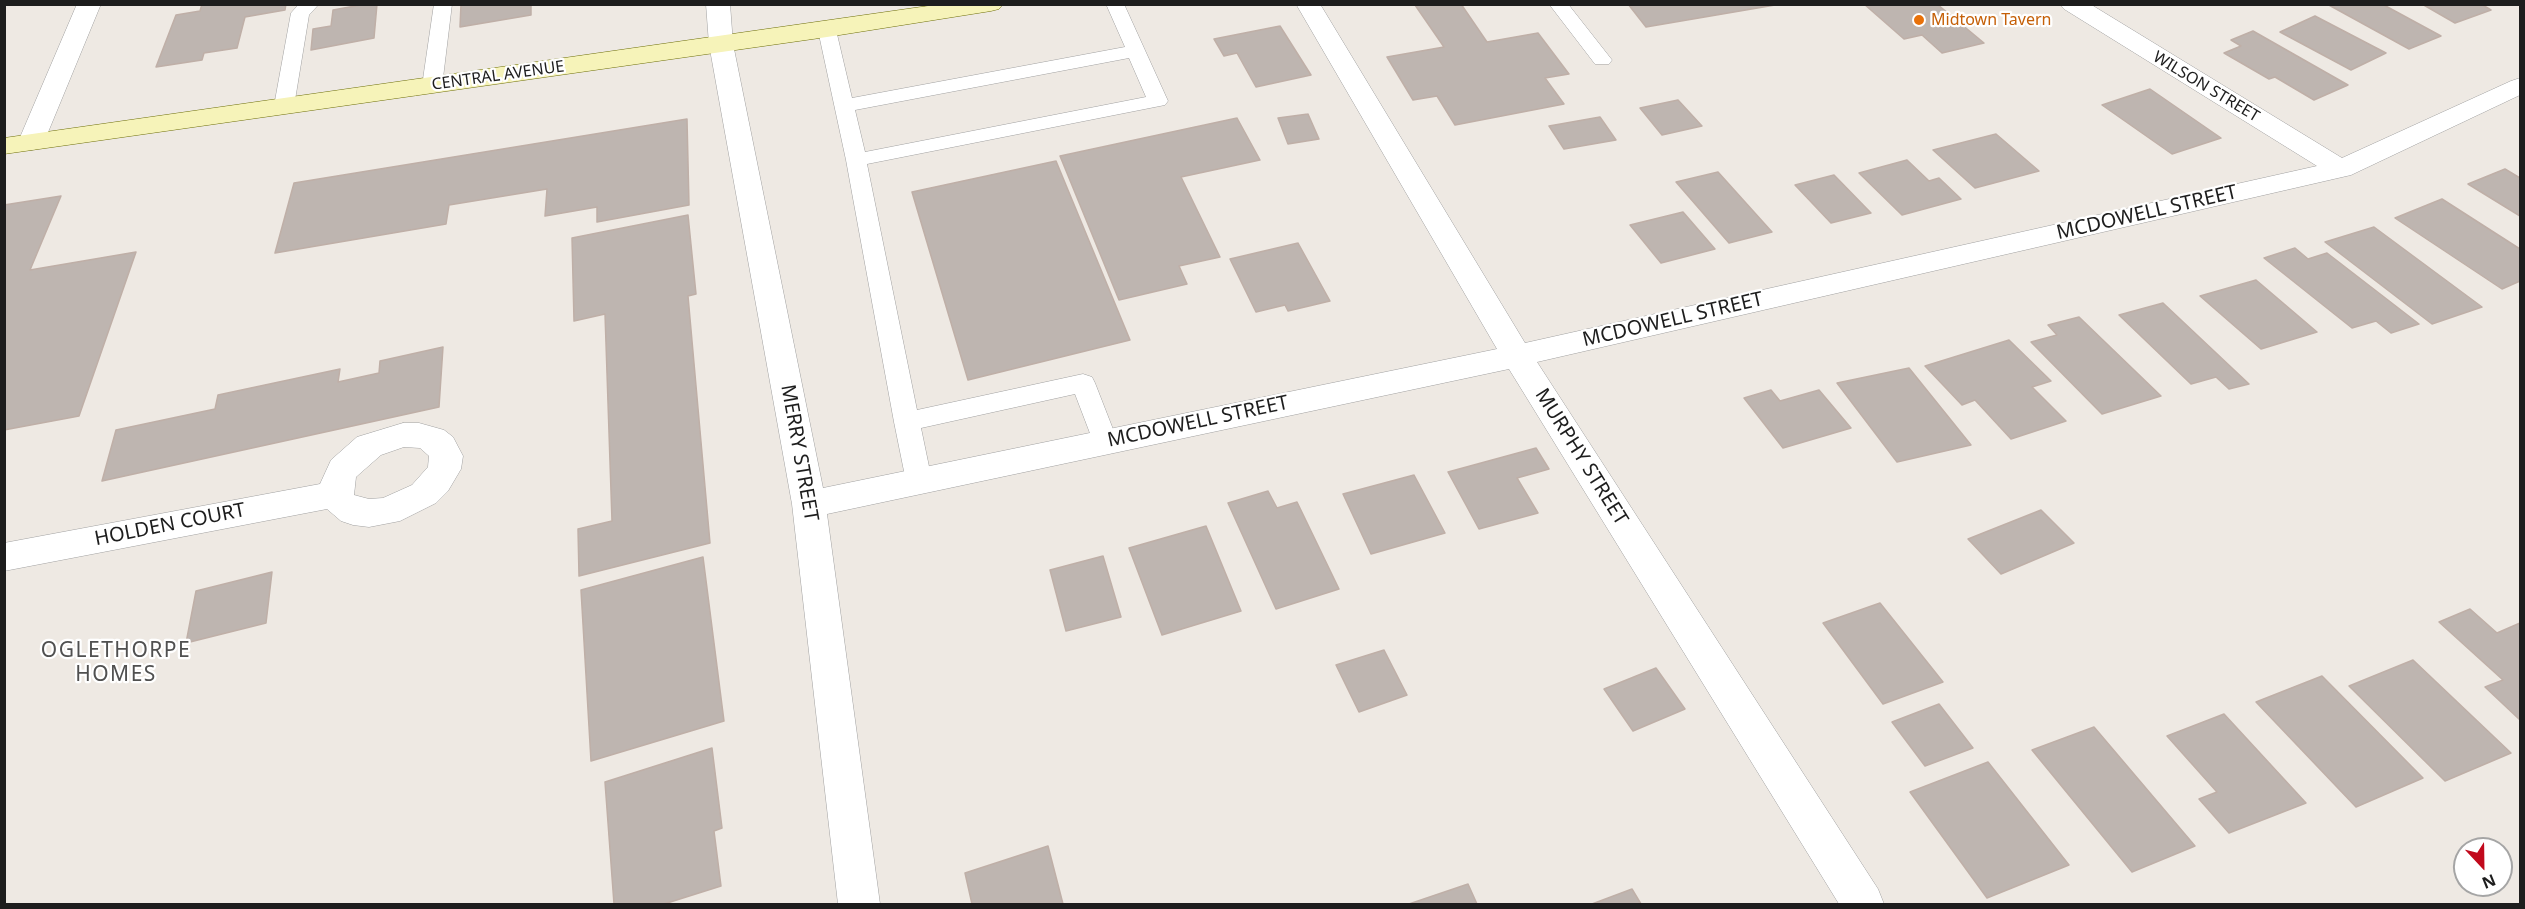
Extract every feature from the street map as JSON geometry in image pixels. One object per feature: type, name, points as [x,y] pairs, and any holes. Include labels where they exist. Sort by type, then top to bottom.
[{"type":"main road","name":"CENTRAL AVENUE","points":[[4,146],[827,30],[991,4]]},
{"type":"street","points":[[31,142],[89,4]]},
{"type":"street","name":"MERRY STREET","points":[[718,4],[721,44],[809,504],[859,904]]},
{"type":"street","name":"MURPHY STREET","points":[[1308,4],[1516,356],[1863,904]]},
{"type":"street","name":"WILSON STREET","points":[[2072,4],[2341,169]]},
{"type":"street","name":"MCDOWELL STREET","points":[[809,504],[1516,356],[2341,169],[2520,86]]},
{"type":"street","name":"HOLDEN COURT","points":[[4,557],[336,494]]},
{"type":"lane","points":[[284,106],[300,13],[310,4]]},
{"type":"lane","points":[[432,86],[443,4]]},
{"type":"lane","points":[[856,160],[1158,101],[1115,4]]},
{"type":"lane","points":[[1558,4],[1602,60]]},
{"type":"lane","points":[[827,30],[856,160],[919,481]]},
{"type":"lane","points":[[844,106],[1136,51]]},
{"type":"lane","points":[[906,422],[1083,383],[1105,442]]},
{"type":"building","points":[[202,4],[286,4],[285,10],[245,17],[237,48],[204,53],[202,60],[156,67],[176,15],[200,11]]},
{"type":"building","points":[[377,4],[374,38],[311,50],[313,29],[331,26],[333,10]]},
{"type":"building","points":[[461,4],[531,4],[531,15],[460,27]]},
{"type":"building","points":[[1461,4],[1487,42],[1538,33],[1569,74],[1545,78],[1564,104],[1455,125],[1437,96],[1413,100],[1387,57],[1444,47],[1415,5]]},
{"type":"building","points":[[1628,4],[1781,4],[1646,27]]},
{"type":"building","name":"Midtown Tavern","points":[[1864,4],[1937,4],[1984,43],[1942,53],[1922,35],[1904,39]]},
{"type":"building","points":[[2327,4],[2382,4],[2441,36],[2409,49]]},
{"type":"building","points":[[2422,4],[2481,4],[2491,10],[2455,23]]},
{"type":"building","points":[[2315,16],[2386,53],[2351,70],[2280,32]]},
{"type":"building","points":[[1280,26],[1311,75],[1256,87],[1237,53],[1224,56],[1214,39]]},
{"type":"building","points":[[2253,31],[2348,85],[2314,100],[2275,77],[2269,79],[2224,53],[2241,46],[2231,40]]},
{"type":"building","points":[[2150,89],[2221,138],[2172,154],[2102,105]]},
{"type":"building","points":[[1678,100],[1702,126],[1662,135],[1640,108]]},
{"type":"building","points":[[1308,114],[1319,139],[1288,144],[1278,118]]},
{"type":"building","points":[[1600,117],[1616,140],[1564,149],[1549,126]]},
{"type":"building","points":[[1237,118],[1260,160],[1181,177],[1220,257],[1179,266],[1187,284],[1119,300],[1060,156]]},
{"type":"building","points":[[687,119],[689,205],[597,222],[597,207],[545,216],[547,189],[449,205],[446,224],[275,253],[294,183]]},
{"type":"building","points":[[1996,134],[2039,171],[1975,188],[1933,150]]},
{"type":"building","points":[[1907,160],[1929,181],[1939,178],[1961,199],[1902,215],[1859,173]]},
{"type":"building","points":[[1056,161],[1130,340],[968,380],[912,192]]},
{"type":"building","points":[[2505,169],[2520,178],[2520,216],[2468,184]]},
{"type":"building","points":[[1718,172],[1772,232],[1729,243],[1676,182]]},
{"type":"building","points":[[1834,175],[1871,213],[1831,223],[1795,185]]},
{"type":"building","points":[[61,196],[30,270],[136,252],[79,416],[4,430],[4,205]]},
{"type":"building","points":[[2442,199],[2520,249],[2520,281],[2502,289],[2395,218]]},
{"type":"building","points":[[1683,212],[1715,249],[1661,263],[1630,225]]},
{"type":"building","points":[[688,215],[696,294],[688,296],[710,543],[579,576],[578,529],[612,521],[605,314],[574,321],[572,238]]},
{"type":"building","points":[[2374,227],[2482,307],[2432,324],[2325,242]]},
{"type":"building","points":[[1298,243],[1330,301],[1288,311],[1285,305],[1256,312],[1230,259]]},
{"type":"building","points":[[2295,248],[2308,259],[2327,253],[2419,324],[2391,333],[2376,321],[2352,328],[2264,258]]},
{"type":"building","points":[[2256,280],[2317,332],[2261,349],[2200,296]]},
{"type":"building","points":[[2163,303],[2249,384],[2229,389],[2216,377],[2191,384],[2119,315]]},
{"type":"building","points":[[2079,317],[2161,396],[2102,414],[2031,342],[2057,335],[2048,325]]},
{"type":"building","points":[[2009,340],[2051,381],[2032,387],[2066,421],[2011,439],[1975,400],[1962,405],[1925,366]]},
{"type":"building","points":[[443,347],[439,407],[102,481],[116,430],[215,409],[218,395],[340,369],[338,382],[379,373],[380,361]]},
{"type":"building","points":[[1909,368],[1971,445],[1897,462],[1837,383]]},
{"type":"building","points":[[1771,390],[1780,401],[1819,390],[1851,428],[1783,448],[1744,398]]},
{"type":"building","points":[[1536,448],[1549,469],[1517,478],[1538,513],[1479,529],[1448,472]]},
{"type":"building","points":[[1414,475],[1445,533],[1371,554],[1343,494]]},
{"type":"building","points":[[1268,491],[1277,508],[1297,502],[1339,589],[1276,609],[1228,503]]},
{"type":"building","points":[[2041,510],[2074,543],[2001,574],[1968,539]]},
{"type":"building","points":[[1206,526],[1241,611],[1162,635],[1129,548]]},
{"type":"building","points":[[1103,556],[1121,617],[1066,631],[1050,570]]},
{"type":"building","points":[[703,557],[724,721],[591,761],[581,590]]},
{"type":"building","points":[[272,572],[266,623],[186,643],[196,591]]},
{"type":"building","points":[[1880,603],[1943,682],[1883,704],[1823,623]]},
{"type":"building","points":[[2470,609],[2497,633],[2520,623],[2520,720],[2485,687],[2503,680],[2439,622]]},
{"type":"building","points":[[1384,650],[1407,695],[1359,712],[1336,665]]},
{"type":"building","points":[[2413,660],[2511,753],[2445,781],[2349,686]]},
{"type":"building","points":[[1656,668],[1685,709],[1633,731],[1604,689]]},
{"type":"building","points":[[2322,676],[2423,778],[2356,807],[2256,702]]},
{"type":"building","points":[[1939,704],[1973,748],[1925,766],[1892,722]]},
{"type":"building","points":[[2224,714],[2306,803],[2229,833],[2199,799],[2217,792],[2167,736]]},
{"type":"building","points":[[2094,727],[2195,846],[2132,872],[2032,750]]},
{"type":"building","points":[[712,748],[722,828],[714,831],[721,886],[664,904],[614,904],[605,782]]},
{"type":"building","points":[[1988,762],[2069,865],[1987,898],[1910,792]]},
{"type":"building","points":[[1048,846],[1063,904],[972,904],[965,873]]},
{"type":"building","points":[[1468,884],[1477,904],[1409,904]]},
{"type":"building","points":[[1632,889],[1641,904],[1592,904]]},
{"type":"place","name":"Midtown Tavern","points":[[1919,20]]},
{"type":"district","name":"OGLETHORPE HOMES","points":[[116,663]]}]
